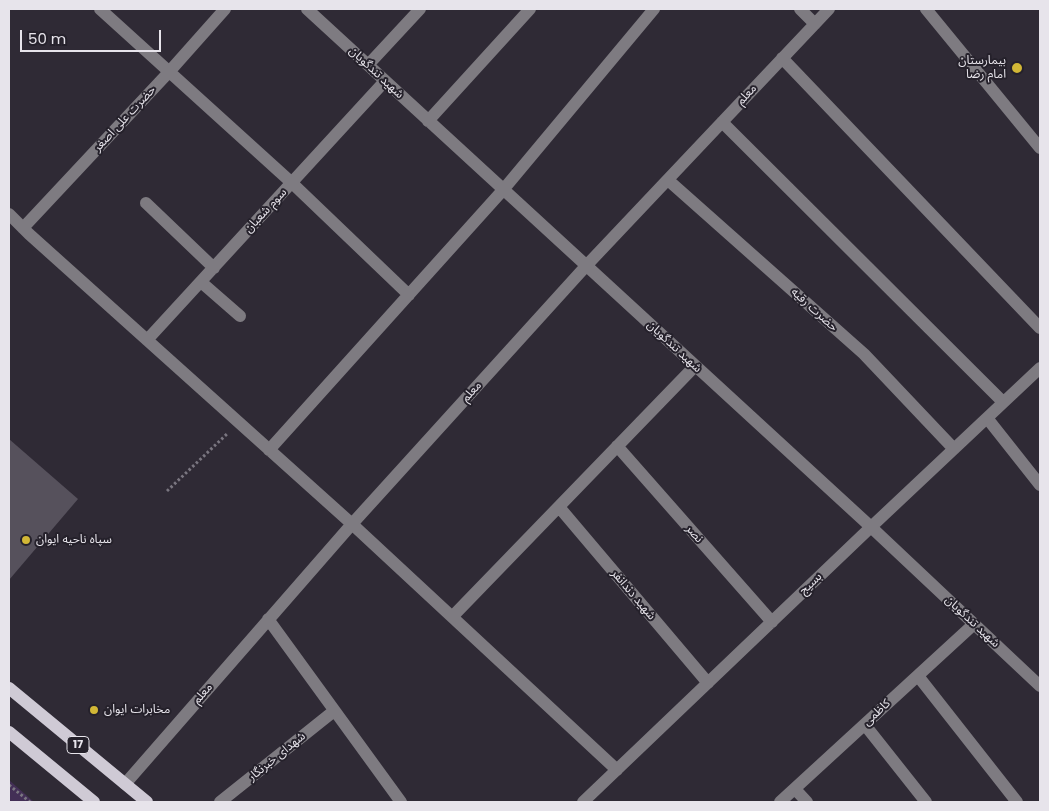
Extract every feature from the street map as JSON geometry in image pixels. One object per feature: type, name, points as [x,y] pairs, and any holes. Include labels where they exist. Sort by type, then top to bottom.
[{"type":"main road","name":"17","points":[[9,688],[147,802]]},
{"type":"main road","points":[[9,732],[94,802]]},
{"type":"street","points":[[100,9],[292,183],[409,295]]},
{"type":"street","name":"حضرت علی اصغر","points":[[23,228],[169,72],[225,9]]},
{"type":"street","name":"شهید تندگویان","points":[[307,9],[871,527],[1040,686]]},
{"type":"street","points":[[368,65],[420,9]]},
{"type":"street","points":[[428,121],[530,9]]},
{"type":"street","points":[[269,450],[504,190],[654,9]]},
{"type":"street","points":[[800,9],[815,24]]},
{"type":"street","name":"معلم","points":[[125,784],[352,524],[586,266],[829,9]]},
{"type":"street","points":[[926,9],[1040,148]]},
{"type":"street","points":[[782,58],[1040,328]]},
{"type":"street","name":"سوم شعبان","points":[[147,340],[385,81]]},
{"type":"street","points":[[722,122],[1004,402]]},
{"type":"street","name":"حضرت رقیه","points":[[668,180],[864,354],[954,449]]},
{"type":"street","points":[[146,203],[214,268]]},
{"type":"street","points":[[9,214],[352,524],[617,770]]},
{"type":"street","points":[[201,282],[240,316]]},
{"type":"street","points":[[452,617],[695,366]]},
{"type":"street","name":"بسیج","points":[[583,802],[1040,368]]},
{"type":"street","points":[[986,418],[1040,485]]},
{"type":"street","name":"نصر","points":[[617,446],[772,622]]},
{"type":"street","name":"شهید دندانفر","points":[[559,507],[708,683]]},
{"type":"street","points":[[268,620],[401,802]]},
{"type":"street","name":"کاظمی","points":[[780,802],[974,624]]},
{"type":"street","points":[[918,676],[1017,802]]},
{"type":"street","name":"شهدای خبرنگار","points":[[220,802],[334,711]]},
{"type":"street","points":[[865,725],[926,802]]},
{"type":"street","points":[[794,789],[807,802]]},
{"type":"path","points":[[167,491],[239,423]]},
{"type":"path","points":[[9,785],[30,802]]},
{"type":"shaded area","points":[[9,780],[34,802],[9,802]]},
{"type":"building","name":"سپاه ناحیه ایوان","points":[[9,439],[78,499],[9,580]]},
{"type":"place","name":"بیمارستان امام رضا","points":[[1017,68]]},
{"type":"place","name":"سپاه ناحیه ایوان","points":[[26,540]]},
{"type":"place","name":"مخابرات ایوان","points":[[94,710]]}]
